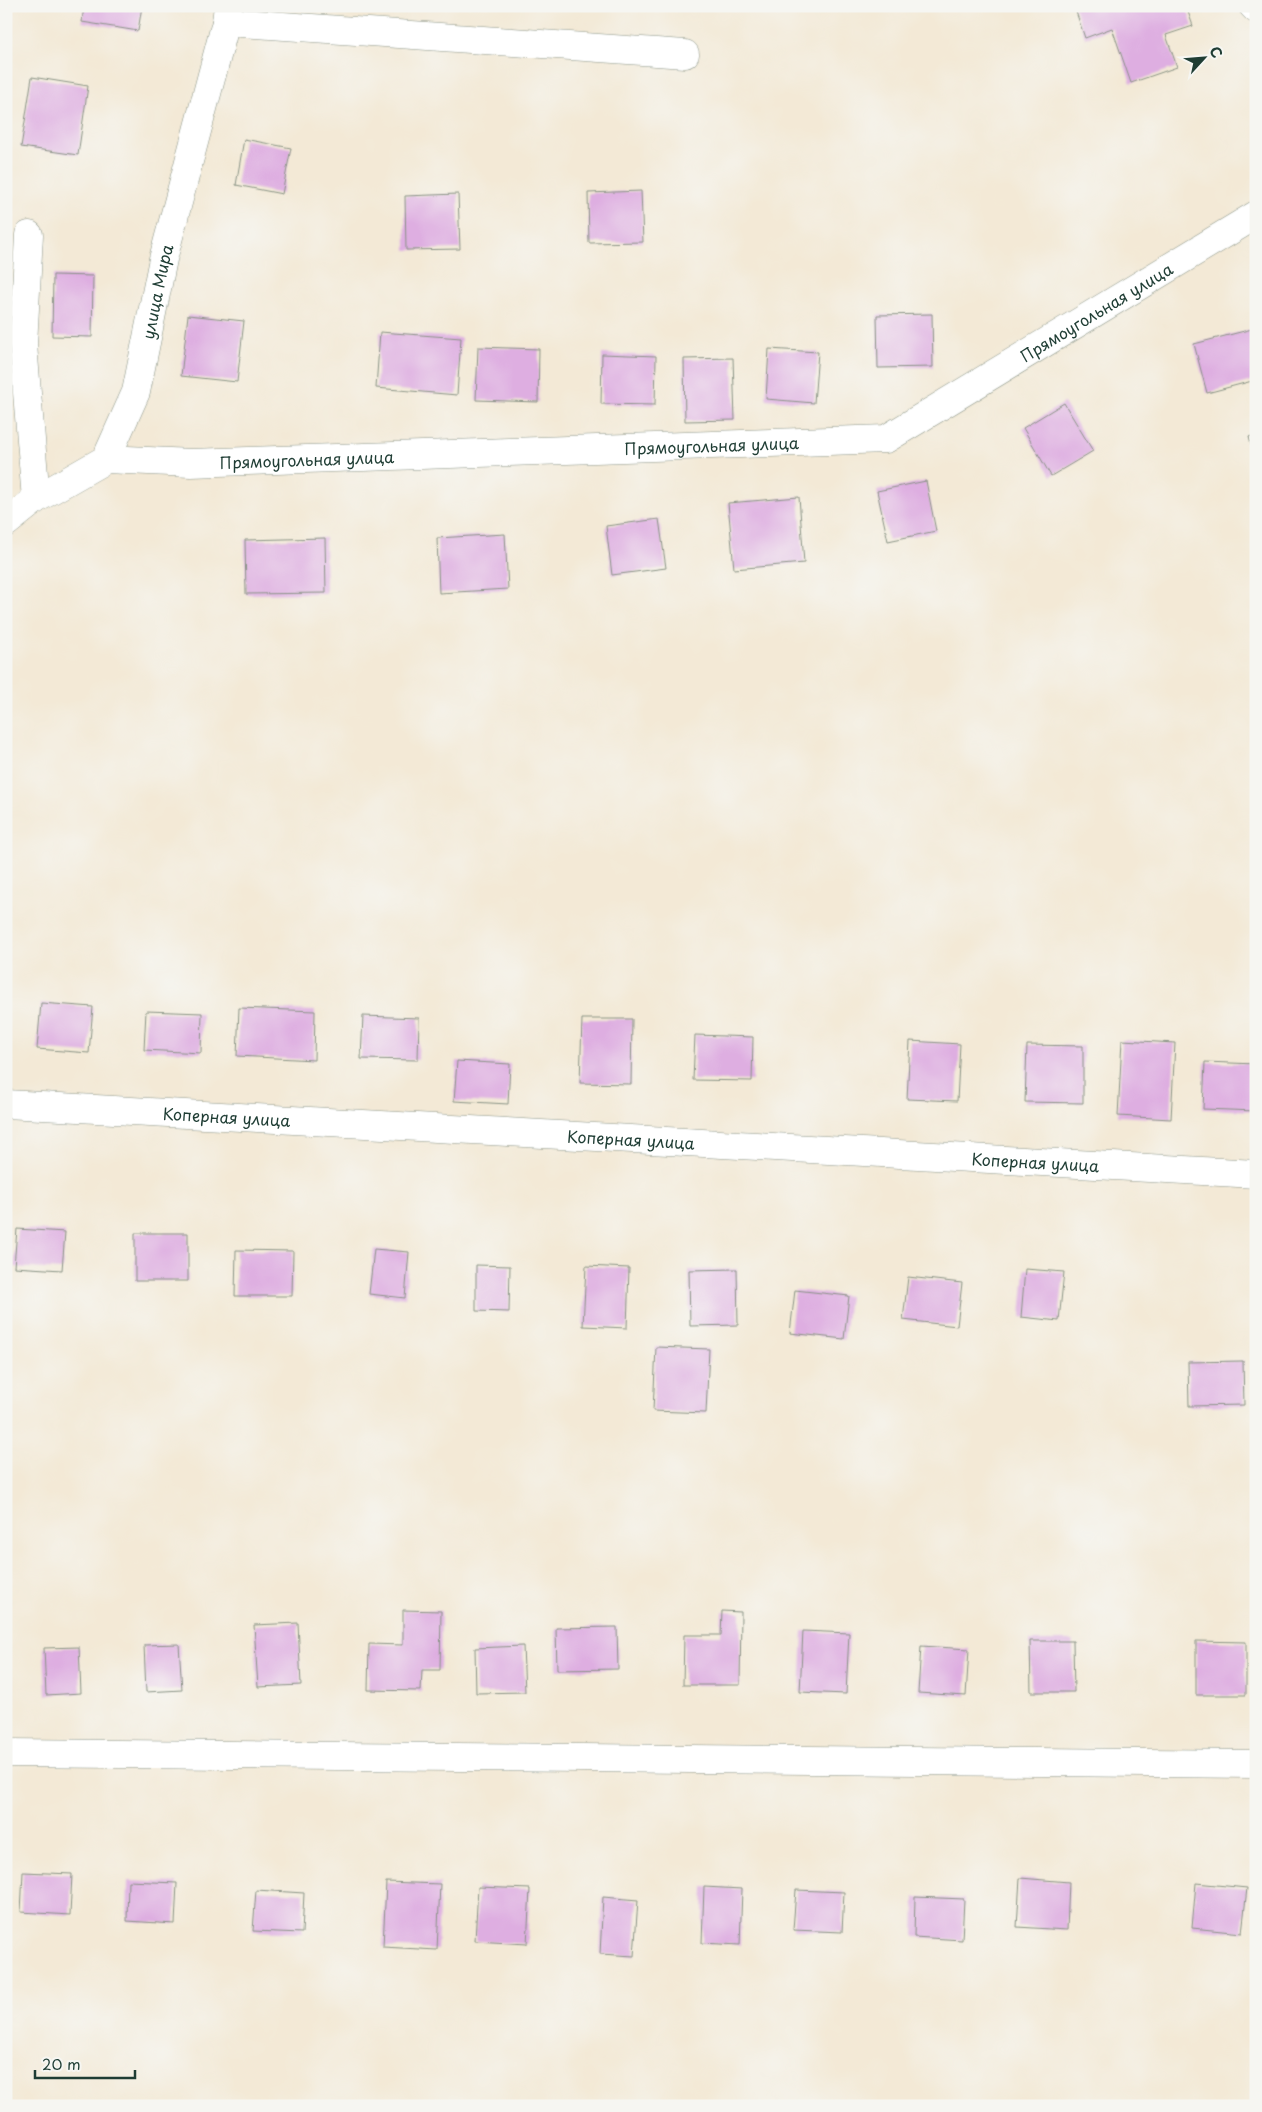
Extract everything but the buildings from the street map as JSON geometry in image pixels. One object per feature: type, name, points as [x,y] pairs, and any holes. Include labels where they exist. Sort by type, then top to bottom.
[{"type":"street","points":[[227,14],[684,54]]},
{"type":"street","name":"улица Мира","points":[[106,459],[136,392],[163,259],[227,14]]},
{"type":"street","name":"Прямоугольная улица","points":[[106,459],[190,463],[886,440],[1256,215]]},
{"type":"street","points":[[30,235],[23,345],[36,499]]},
{"type":"street","points":[[6,523],[36,499],[106,459]]},
{"type":"street","name":"Коперная улица","points":[[6,1104],[1256,1174]]},
{"type":"street","points":[[6,1753],[1256,1764]]}]
